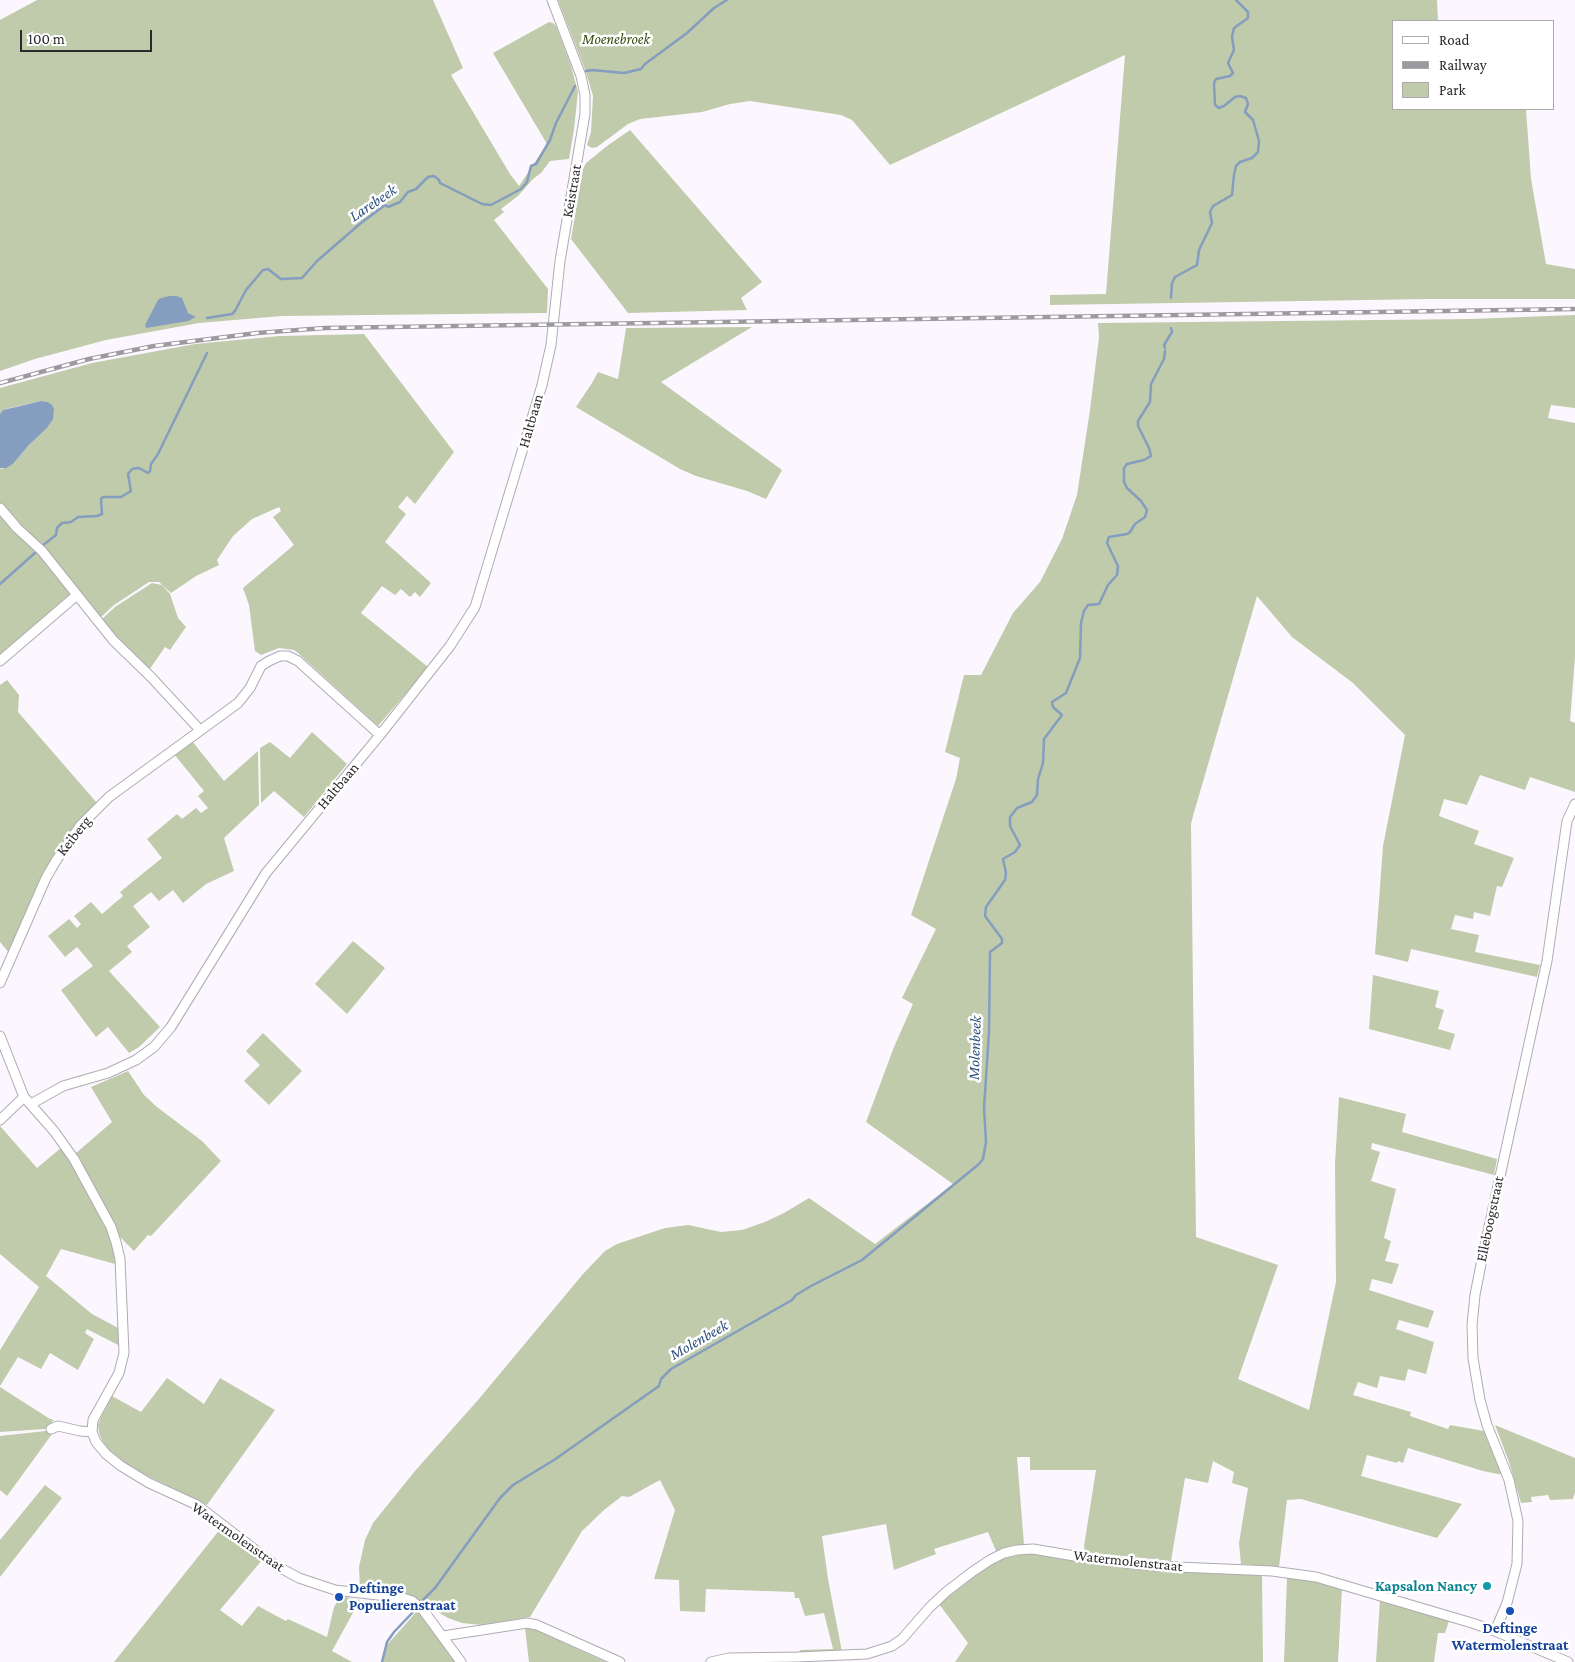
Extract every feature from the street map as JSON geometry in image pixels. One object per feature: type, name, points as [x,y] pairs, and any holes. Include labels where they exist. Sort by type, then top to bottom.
[{"type":"street","name":"Keistraat","points":[[542,386],[554,333],[560,261],[585,114],[585,95],[581,76],[552,0]]},
{"type":"street","name":"Haltbaan","points":[[31,1104],[63,1086],[108,1072],[136,1060],[154,1047],[171,1027],[266,873],[380,735],[450,646],[475,607],[542,386]]},
{"type":"street","points":[[0,508],[42,551],[113,640],[151,677],[200,730]]},
{"type":"street","points":[[0,660],[77,595]]},
{"type":"street","name":"Keiberg","points":[[0,983],[46,878],[56,859],[80,826],[108,797],[238,703],[245,695],[261,666],[280,656],[288,656],[298,661],[380,735]]},
{"type":"street","name":"Elleboogstraat","points":[[1495,1631],[1506,1603],[1517,1564],[1518,1521],[1509,1480],[1487,1425],[1478,1389],[1472,1344],[1475,1295],[1547,961],[1567,822],[1575,804]]},
{"type":"street","points":[[0,1036],[24,1097],[54,1131],[74,1159],[111,1227],[120,1259],[124,1353],[119,1373],[93,1420],[92,1432],[80,1432],[58,1426],[51,1429]]},
{"type":"street","points":[[0,1120],[24,1097]]},
{"type":"street","name":"Watermolenstraat","points":[[92,1432],[96,1442],[120,1466],[149,1483],[197,1506],[285,1571],[299,1578],[335,1590],[403,1598],[412,1601],[423,1610],[461,1662]]},
{"type":"street","name":"Watermolenstraat","points":[[711,1662],[729,1658],[867,1654],[892,1646],[902,1639],[946,1592],[972,1572],[1004,1553],[1033,1549],[1092,1559],[1154,1566],[1272,1571],[1306,1575],[1495,1631],[1568,1662]]},
{"type":"street","points":[[443,1636],[527,1623],[620,1662]]},
{"type":"green space","points":[[37,0],[433,0],[463,68],[451,75],[519,186],[547,144],[493,53],[549,22],[553,23],[556,26],[571,66],[578,92],[569,159],[550,161],[518,196],[501,209],[504,212],[494,220],[548,289],[547,313],[282,316],[199,323],[106,340],[35,359],[0,371],[0,20]]},
{"type":"green space","name":"Moenebroek","points":[[558,0],[1437,0],[1438,20],[1392,20],[1392,110],[1526,110],[1531,179],[1546,264],[1575,269],[1575,299],[1429,299],[1050,305],[1050,295],[1106,294],[1125,55],[890,165],[852,120],[841,115],[750,101],[730,104],[702,112],[640,119],[628,124],[597,147],[592,148],[587,145],[591,132],[593,96],[586,72]]},
{"type":"green space","points":[[630,130],[762,282],[741,298],[747,310],[628,313],[571,239],[583,169],[586,163]]},
{"type":"green space","points":[[1575,315],[1575,408],[1551,405],[1548,418],[1575,423],[1575,657],[1570,721],[1575,723],[1575,792],[1530,777],[1525,790],[1480,775],[1467,805],[1444,799],[1439,816],[1479,831],[1474,844],[1514,858],[1502,887],[1497,886],[1490,916],[1474,912],[1473,919],[1455,915],[1451,929],[1479,935],[1475,952],[1540,965],[1537,977],[1411,949],[1408,962],[1375,954],[1383,846],[1405,735],[1353,683],[1292,637],[1257,596],[1191,824],[1196,1237],[1278,1265],[1238,1379],[1309,1410],[1336,1282],[1335,1164],[1339,1097],[1406,1114],[1402,1132],[1497,1159],[1494,1175],[1372,1143],[1371,1149],[1380,1152],[1371,1181],[1396,1189],[1384,1238],[1391,1241],[1385,1261],[1399,1264],[1392,1284],[1372,1279],[1369,1290],[1434,1311],[1428,1328],[1399,1320],[1396,1329],[1434,1342],[1426,1374],[1408,1369],[1405,1381],[1380,1376],[1377,1388],[1358,1382],[1353,1395],[1411,1412],[1410,1416],[1448,1429],[1450,1425],[1484,1431],[1503,1475],[1483,1471],[1408,1448],[1403,1463],[1367,1455],[1361,1476],[1462,1504],[1437,1538],[1301,1499],[1287,1500],[1279,1567],[1241,1564],[1239,1543],[1248,1488],[1232,1483],[1234,1472],[1213,1461],[1208,1483],[1185,1478],[1171,1561],[1085,1552],[1084,1546],[1096,1470],[1030,1470],[1030,1457],[1017,1457],[1024,1545],[996,1551],[988,1532],[934,1549],[936,1554],[894,1570],[886,1524],[822,1536],[842,1652],[799,1654],[800,1650],[833,1649],[824,1613],[805,1616],[799,1598],[795,1598],[794,1592],[706,1589],[705,1612],[680,1611],[679,1580],[654,1579],[675,1510],[660,1480],[629,1497],[622,1496],[582,1531],[530,1617],[482,1625],[462,1623],[448,1618],[416,1599],[400,1593],[360,1590],[359,1567],[365,1540],[373,1523],[583,1274],[605,1251],[617,1244],[665,1228],[688,1225],[721,1232],[742,1230],[784,1213],[809,1198],[875,1244],[953,1184],[866,1122],[894,1047],[913,1004],[902,998],[936,929],[911,915],[956,779],[960,758],[945,752],[964,675],[981,675],[1013,613],[1040,582],[1062,539],[1077,495],[1099,337],[1098,323],[1471,319]]},
{"type":"green space","points":[[752,327],[661,382],[782,470],[766,499],[680,469],[576,407],[598,372],[618,379],[626,328]]},
{"type":"green space","points":[[364,334],[454,452],[415,504],[407,496],[398,507],[406,514],[385,542],[431,583],[420,597],[415,592],[410,597],[401,589],[395,595],[382,586],[361,613],[428,667],[378,726],[294,650],[279,648],[261,655],[255,651],[249,605],[243,588],[294,545],[273,517],[281,511],[279,507],[252,519],[233,536],[217,560],[219,565],[196,576],[171,593],[159,582],[149,582],[114,605],[100,618],[0,505],[0,468],[2,469],[13,464],[46,429],[48,402],[41,401],[18,406],[3,410],[0,414],[0,388],[92,363],[195,344],[280,336]]},
{"type":"green space","points":[[0,511],[36,550],[71,593],[71,596],[0,657]]},
{"type":"green space","points":[[152,583],[162,585],[170,594],[178,618],[186,627],[170,650],[165,647],[147,673],[101,620],[115,607]]},
{"type":"green space","points":[[7,680],[19,695],[18,712],[97,803],[63,841],[41,877],[10,954],[0,942],[0,685]]},
{"type":"green space","points":[[312,732],[347,764],[304,817],[274,791],[261,803],[260,748],[270,742],[290,758]]},
{"type":"green space","points":[[192,741],[224,781],[258,751],[259,805],[224,838],[234,871],[206,884],[183,903],[173,890],[159,901],[151,892],[133,906],[150,927],[127,946],[132,952],[109,971],[160,1027],[139,1047],[129,1053],[108,1027],[96,1037],[61,990],[93,966],[77,947],[65,957],[48,936],[69,919],[77,928],[81,924],[74,916],[91,902],[102,914],[123,896],[120,892],[162,858],[147,839],[177,814],[182,819],[196,808],[201,813],[208,808],[198,796],[204,791],[174,754]]},
{"type":"green space","points":[[353,941],[385,968],[347,1014],[315,984]]},
{"type":"green space","points":[[1373,975],[1439,991],[1435,1007],[1444,1010],[1438,1029],[1455,1034],[1450,1050],[1369,1029]]},
{"type":"green space","points":[[263,1033],[302,1071],[269,1105],[244,1081],[260,1065],[246,1051]]},
{"type":"green space","points":[[128,1071],[144,1095],[202,1141],[221,1161],[151,1236],[148,1235],[134,1251],[120,1237],[75,1154],[112,1122],[91,1087]]},
{"type":"green space","points":[[0,1126],[37,1168],[62,1147],[87,1190],[113,1245],[115,1264],[61,1249],[46,1276],[92,1314],[120,1329],[120,1346],[87,1329],[85,1333],[94,1339],[78,1370],[50,1353],[41,1369],[18,1357],[0,1386],[0,1350],[39,1287],[0,1254]]},
{"type":"green space","points":[[167,1378],[204,1404],[220,1378],[275,1410],[207,1505],[131,1468],[110,1453],[99,1433],[98,1425],[112,1396],[141,1412]]},
{"type":"green space","points":[[0,1387],[54,1420],[45,1429],[0,1432]]},
{"type":"green space","points":[[1495,1425],[1575,1458],[1575,1492],[1573,1499],[1550,1500],[1548,1495],[1531,1497],[1532,1502],[1521,1503],[1509,1462]]},
{"type":"green space","points":[[55,1430],[7,1496],[0,1490],[0,1436]]},
{"type":"green space","points":[[45,1485],[62,1498],[0,1577],[0,1540]]},
{"type":"green space","points":[[221,1528],[262,1560],[220,1610],[242,1626],[258,1606],[286,1621],[288,1619],[327,1637],[334,1607],[341,1596],[360,1600],[332,1651],[352,1662],[114,1662]]},
{"type":"green space","points":[[1032,1551],[1262,1573],[1263,1662],[955,1662],[968,1643],[939,1604],[971,1577],[992,1563],[1014,1553]]},
{"type":"green space","points":[[1287,1577],[1310,1579],[1342,1588],[1338,1662],[1284,1662]]},
{"type":"green space","points":[[1380,1599],[1449,1621],[1445,1633],[1438,1633],[1434,1662],[1376,1662]]},
{"type":"green space","points":[[418,1610],[457,1662],[383,1662],[386,1646]]},
{"type":"green space","points":[[525,1628],[534,1629],[606,1662],[529,1662]]},
{"type":"water","points":[[170,296],[182,298],[188,313],[196,317],[188,321],[146,328],[145,325],[158,300]]},
{"type":"water","points":[[41,401],[52,405],[54,409],[53,419],[13,464],[6,468],[0,468],[0,414],[3,410]]},
{"type":"waterway","name":"Larebeek","points":[[586,71],[624,73],[641,69],[687,33],[714,8],[727,0]]},
{"type":"waterway","points":[[1171,298],[1172,283],[1175,277],[1197,265],[1199,250],[1212,223],[1210,212],[1213,206],[1232,195],[1236,166],[1240,162],[1252,158],[1258,152],[1259,141],[1253,120],[1245,112],[1248,104],[1246,98],[1235,97],[1219,108],[1215,105],[1214,83],[1216,79],[1230,76],[1233,73],[1228,63],[1234,50],[1232,37],[1234,28],[1248,18],[1248,12],[1236,0]]},
{"type":"waterway","name":"Larebeek","points":[[207,318],[232,314],[246,290],[263,270],[268,269],[281,279],[302,278],[317,261],[361,223],[385,205],[388,207],[400,202],[408,192],[416,189],[428,177],[434,176],[440,183],[482,204],[491,205],[521,189],[527,182],[531,166],[536,164],[550,140],[556,123],[575,86]]},
{"type":"waterway","name":"Molenbeek","points":[[1165,348],[1164,345],[1172,332],[1171,328]]},
{"type":"waterway","name":"Molenbeek","points":[[422,1601],[435,1588],[500,1498],[513,1485],[554,1460],[659,1386],[661,1379],[671,1369],[792,1300],[796,1295],[811,1286],[862,1260],[983,1159],[986,1142],[984,1108],[989,1032],[990,952],[1002,943],[1002,939],[985,916],[986,907],[1005,880],[1006,873],[1003,859],[1015,852],[1020,845],[1010,826],[1010,817],[1017,808],[1032,802],[1037,795],[1038,779],[1043,763],[1044,739],[1062,715],[1053,707],[1052,702],[1066,693],[1080,658],[1081,623],[1084,611],[1088,605],[1099,604],[1108,585],[1117,575],[1118,566],[1107,543],[1109,537],[1127,534],[1135,524],[1145,517],[1147,510],[1124,482],[1124,468],[1127,464],[1144,460],[1151,456],[1138,426],[1138,421],[1150,402],[1151,384],[1164,359],[1165,351]]},
{"type":"waterway","name":"Larebeek","points":[[42,546],[56,535],[57,528],[62,523],[71,522],[78,517],[102,514],[101,499],[103,497],[121,497],[131,491],[128,474],[132,469],[139,468],[148,473],[150,471],[151,464],[158,454],[207,353]]},
{"type":"waterway","name":"Larebeek","points":[[0,584],[36,552]]},
{"type":"waterway","name":"Molenbeek","points":[[382,1662],[387,1642],[415,1610]]},
{"type":"railway","points":[[0,383],[89,359],[154,346],[257,333],[325,328],[1575,309]]},
{"type":"place","name":"Kapsalon Nancy","points":[[1487,1586]]},
{"type":"place","name":"Deftinge Populierenstraat","points":[[339,1597]]},
{"type":"place","name":"Deftinge Watermolenstraat","points":[[1510,1611]]}]
